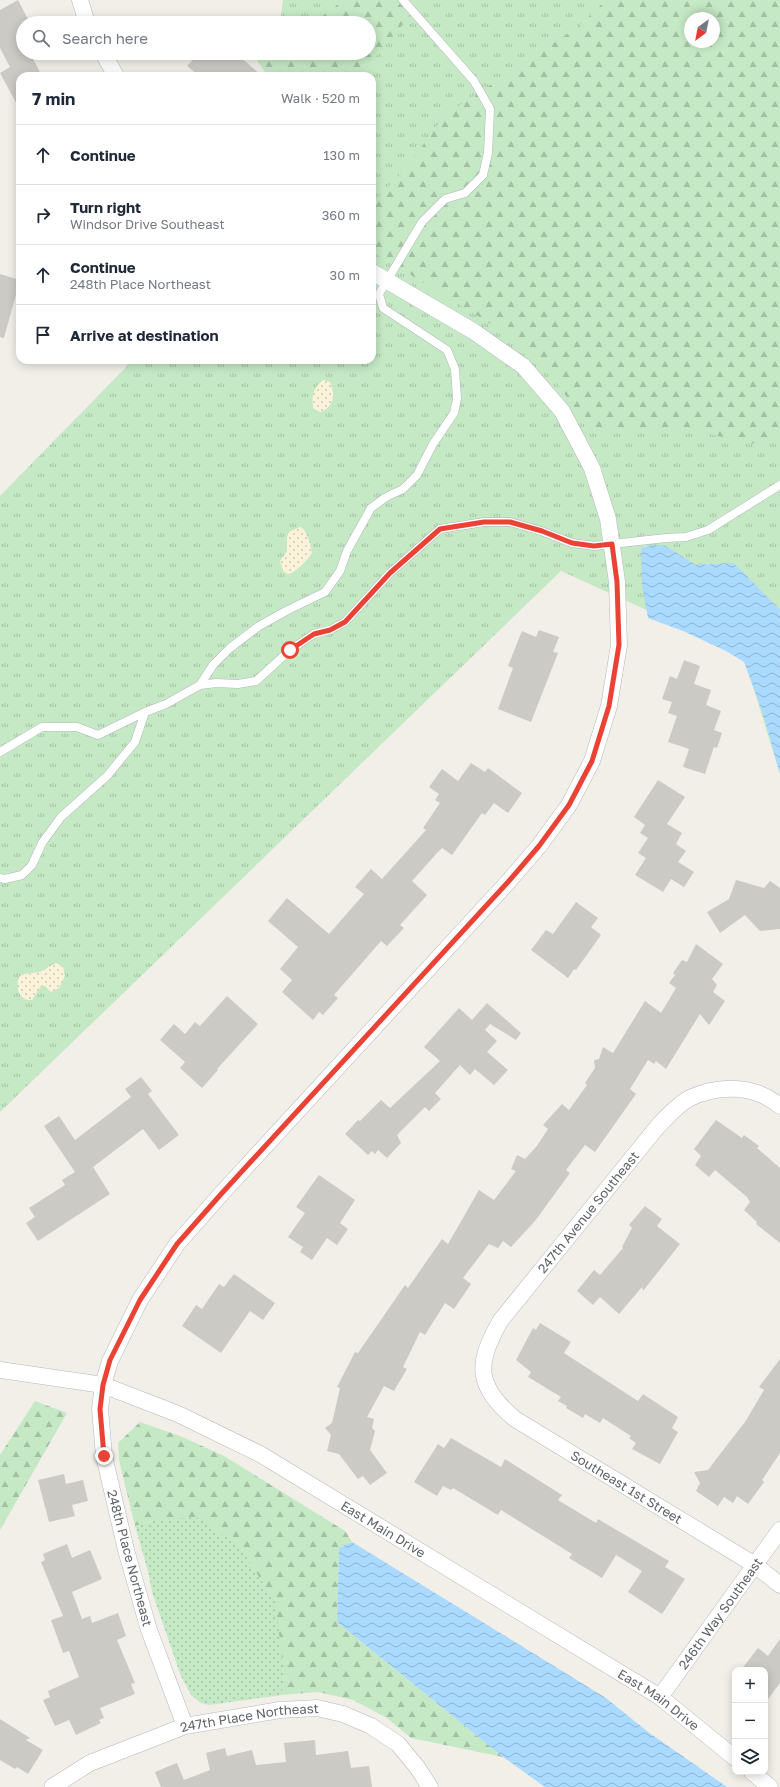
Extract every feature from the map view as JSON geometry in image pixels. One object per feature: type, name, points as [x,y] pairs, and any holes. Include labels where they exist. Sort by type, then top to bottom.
[{"type":"street","points":[[80,0],[85,16]]},
{"type":"street","points":[[107,60],[114,72]]},
{"type":"street","name":"248th Place Northeast","points":[[185,1726],[149,1630],[126,1550],[104,1456],[100,1409],[103,1385],[110,1360],[140,1300],[177,1244],[222,1193],[508,882],[539,846],[569,805],[592,761],[609,706],[619,645],[617,582],[608,519],[592,468],[562,411],[523,366],[473,331],[376,274]]},
{"type":"street","name":"247th Avenue Southeast","points":[[483,1379],[485,1352],[491,1337],[501,1320],[658,1126],[673,1111],[689,1099],[708,1091],[737,1088],[754,1092],[773,1100],[780,1106]]},
{"type":"street","name":"East Main Drive","points":[[0,1370],[103,1385],[178,1414],[260,1454],[660,1697],[732,1756]]},
{"type":"street","name":"Southeast 1st Street","points":[[483,1379],[489,1392],[500,1406],[515,1420],[755,1565],[780,1585]]},
{"type":"street","name":"246th Way Southeast","points":[[660,1697],[780,1530]]},
{"type":"street","name":"247th Place Northeast","points":[[52,1787],[90,1764],[185,1726],[280,1710],[317,1708],[343,1714],[372,1726],[398,1744],[417,1767],[430,1787]]},
{"type":"street","points":[[756,1775],[770,1787]]},
{"type":"lane","points":[[200,685],[213,665],[226,652],[259,626],[325,592],[340,571],[346,551],[371,508],[386,497],[403,489],[417,475],[433,444],[454,413],[457,398],[455,369],[447,350],[383,308],[379,294],[422,222],[445,199],[465,193],[483,175],[488,153],[490,110],[474,81],[403,0]]},
{"type":"lane","points":[[0,752],[42,726],[77,727],[98,735],[145,712],[166,704],[200,685],[216,683],[238,684],[256,681],[290,650],[314,634],[330,630],[345,622],[390,573],[440,529],[484,522],[510,522],[542,531],[572,543],[594,546],[686,537],[708,530],[780,485]]},
{"type":"lane","points":[[0,878],[5,879],[22,875],[32,865],[42,843],[61,817],[107,776],[135,742],[145,712]]},
{"type":"green space","points":[[283,0],[780,0],[780,774],[743,654],[561,571],[0,1112],[0,496],[129,364],[376,364],[376,72],[291,72],[340,60],[376,60],[376,16],[281,16]]},
{"type":"green space","points":[[344,0],[424,0],[376,56],[376,16],[322,16]]},
{"type":"green space","points":[[606,0],[780,0],[780,436],[751,444],[693,430],[589,428],[555,380],[502,331],[376,253],[376,200],[406,168],[445,115],[578,27]]},
{"type":"green space","points":[[257,60],[373,60],[362,72],[265,72]]},
{"type":"green space","points":[[35,1401],[67,1413],[0,1530],[0,1455]]},
{"type":"green space","points":[[140,1422],[180,1436],[224,1456],[345,1531],[352,1542],[339,1548],[337,1622],[503,1757],[411,1738],[387,1718],[353,1700],[318,1692],[282,1695],[284,1673],[274,1601],[239,1546],[153,1521],[135,1526],[119,1460],[118,1443]]},
{"type":"green space","points":[[196,1517],[239,1546],[275,1601],[284,1673],[282,1695],[209,1705],[201,1703],[191,1695],[181,1676],[152,1592],[148,1571],[135,1526],[153,1521]]},
{"type":"sand","points":[[324,380],[330,382],[333,390],[333,399],[329,406],[321,412],[314,409],[312,401],[315,389]]},
{"type":"sand","points":[[300,527],[307,534],[312,553],[301,566],[287,574],[283,571],[280,561],[287,551],[287,537],[289,532]]},
{"type":"sand","points":[[56,963],[63,967],[65,976],[59,988],[51,992],[45,986],[41,986],[32,1000],[28,1000],[21,996],[18,988],[18,980],[20,976],[42,971]]},
{"type":"water","points":[[652,545],[664,545],[696,565],[733,563],[780,610],[780,774],[763,714],[744,662],[726,651],[683,631],[648,618],[642,585],[641,548]]},
{"type":"water","points":[[352,1542],[606,1698],[648,1732],[727,1787],[545,1787],[503,1757],[337,1622],[339,1548]]},
{"type":"building","points":[[18,0],[26,16],[16,16],[16,60],[34,60],[40,72],[16,72],[16,103],[0,73],[10,67],[0,48],[0,10]]},
{"type":"building","points":[[191,60],[244,60],[257,72],[194,72],[187,66],[192,61]]},
{"type":"building","points":[[0,274],[16,279],[16,294],[4,338],[0,337]]},
{"type":"building","points":[[539,630],[559,637],[553,652],[558,653],[531,722],[498,709],[513,668],[508,666],[522,631],[536,637]]},
{"type":"building","points":[[684,660],[700,666],[694,684],[711,690],[706,705],[721,711],[714,730],[722,733],[717,748],[714,747],[705,774],[683,767],[689,749],[668,742],[677,716],[668,713],[672,702],[662,699],[670,676],[677,679]]},
{"type":"building","points":[[471,763],[485,772],[488,768],[522,793],[508,813],[494,803],[485,815],[482,813],[452,855],[442,848],[437,853],[412,881],[427,895],[400,925],[404,928],[387,946],[381,941],[334,995],[338,998],[323,1015],[319,1012],[313,1020],[282,992],[292,980],[280,969],[298,947],[268,921],[287,898],[329,934],[364,894],[355,887],[371,869],[382,879],[426,830],[423,828],[440,803],[435,800],[439,794],[429,787],[442,769],[458,781]]},
{"type":"building","points":[[658,780],[685,797],[667,824],[682,833],[676,844],[686,851],[678,862],[694,872],[684,887],[671,879],[663,892],[635,875],[646,858],[638,853],[648,838],[640,833],[645,825],[634,817]]},
{"type":"building","points":[[736,880],[764,888],[770,881],[780,888],[780,929],[760,931],[745,915],[720,933],[707,912],[729,899]]},
{"type":"building","points":[[576,902],[598,918],[591,927],[601,935],[576,970],[574,969],[568,978],[531,950],[546,930],[553,934]]},
{"type":"building","points":[[696,944],[723,964],[712,979],[717,985],[713,992],[725,1001],[709,1025],[700,1014],[666,1069],[656,1061],[654,1064],[648,1060],[630,1089],[636,1094],[595,1152],[585,1145],[566,1170],[570,1173],[535,1221],[511,1247],[503,1241],[498,1248],[489,1244],[463,1278],[471,1284],[454,1309],[445,1303],[425,1335],[420,1332],[403,1367],[407,1369],[394,1391],[384,1386],[367,1417],[374,1419],[372,1428],[375,1431],[370,1450],[387,1473],[370,1485],[363,1476],[358,1479],[339,1454],[327,1451],[331,1435],[325,1428],[332,1423],[340,1388],[337,1387],[355,1352],[358,1353],[405,1285],[408,1288],[442,1239],[448,1244],[479,1190],[494,1200],[516,1171],[511,1169],[517,1155],[525,1159],[536,1147],[548,1129],[543,1125],[562,1104],[569,1110],[587,1085],[585,1083],[595,1068],[594,1060],[599,1059],[603,1047],[613,1053],[645,1001],[661,1013],[676,988],[669,983],[675,975],[673,973],[682,960],[687,962]]},
{"type":"building","points":[[227,996],[258,1024],[217,1069],[218,1070],[202,1088],[180,1068],[185,1062],[160,1040],[174,1024],[185,1034],[195,1022],[200,1026]]},
{"type":"building","points":[[487,1003],[521,1033],[516,1040],[490,1024],[485,1030],[497,1041],[487,1052],[508,1070],[494,1085],[475,1069],[470,1075],[460,1065],[435,1093],[441,1099],[429,1111],[425,1107],[397,1135],[401,1143],[387,1158],[378,1150],[375,1154],[372,1151],[368,1155],[345,1134],[358,1120],[360,1121],[381,1100],[390,1108],[440,1061],[424,1047],[459,1008],[472,1020]]},
{"type":"building","points":[[141,1077],[152,1091],[148,1094],[179,1135],[159,1150],[143,1129],[93,1167],[110,1194],[38,1241],[26,1223],[35,1217],[29,1208],[65,1185],[62,1180],[75,1172],[44,1126],[59,1116],[75,1140],[131,1097],[125,1089]]},
{"type":"building","points":[[716,1120],[742,1138],[744,1135],[759,1146],[757,1148],[780,1168],[780,1243],[756,1224],[757,1222],[744,1210],[750,1202],[747,1197],[715,1170],[709,1177],[695,1165],[701,1156],[694,1149]]},
{"type":"building","points":[[319,1175],[355,1200],[340,1223],[348,1229],[337,1245],[327,1238],[312,1260],[300,1252],[303,1247],[288,1237],[305,1213],[296,1207]]},
{"type":"building","points":[[645,1206],[662,1219],[657,1226],[680,1244],[643,1291],[642,1287],[619,1314],[600,1297],[593,1305],[577,1291],[594,1270],[600,1275],[623,1248],[622,1247],[632,1228],[629,1225]]},
{"type":"building","points":[[234,1274],[275,1303],[263,1320],[250,1311],[221,1353],[182,1326],[196,1305],[202,1309],[219,1284],[224,1287]]},
{"type":"building","points":[[540,1323],[571,1342],[564,1353],[638,1401],[643,1394],[678,1417],[672,1428],[678,1432],[660,1464],[632,1449],[636,1443],[629,1438],[631,1436],[603,1418],[600,1423],[585,1414],[583,1418],[566,1408],[567,1406],[558,1401],[561,1397],[528,1377],[531,1372],[516,1360],[533,1328],[536,1330]]},
{"type":"building","points":[[780,1359],[780,1453],[762,1480],[764,1482],[748,1504],[737,1496],[733,1503],[724,1497],[718,1506],[696,1491],[700,1483],[694,1472],[708,1470],[745,1422],[764,1390],[759,1387]]},
{"type":"building","points":[[451,1438],[501,1467],[505,1459],[562,1495],[558,1500],[596,1523],[598,1519],[669,1561],[665,1567],[685,1579],[662,1614],[628,1592],[642,1571],[616,1555],[602,1578],[569,1558],[572,1554],[501,1510],[498,1515],[453,1488],[451,1490],[443,1486],[437,1496],[414,1482],[438,1444],[444,1448]]},
{"type":"building","points":[[64,1474],[66,1484],[83,1480],[88,1501],[72,1505],[75,1516],[49,1522],[38,1480]]},
{"type":"building","points":[[67,1544],[72,1558],[90,1550],[102,1579],[72,1592],[82,1619],[90,1616],[92,1623],[118,1613],[126,1636],[117,1640],[135,1683],[131,1684],[135,1694],[100,1708],[104,1718],[99,1720],[101,1723],[76,1735],[69,1720],[55,1726],[43,1700],[50,1697],[48,1691],[79,1677],[69,1651],[63,1653],[51,1620],[63,1616],[41,1562],[45,1560],[43,1554]]},
{"type":"building","points":[[780,1639],[780,1683],[768,1699],[768,1667],[743,1667],[758,1648],[768,1656]]},
{"type":"building","points":[[0,1719],[30,1738],[26,1740],[43,1750],[28,1774],[17,1767],[15,1769],[0,1760]]},
{"type":"building","points":[[315,1740],[316,1755],[348,1751],[351,1768],[369,1766],[372,1787],[161,1787],[155,1772],[177,1763],[184,1780],[210,1770],[206,1753],[225,1748],[227,1756],[252,1750],[256,1765],[286,1762],[284,1743]]},
{"type":"route","points":[[104,1456],[100,1409],[103,1385],[110,1360],[140,1300],[177,1244],[222,1193],[508,882],[539,846],[569,805],[592,761],[609,706],[619,645],[617,582],[612,544],[594,546],[572,543],[542,531],[510,522],[484,522],[440,529],[390,573],[365,602],[345,622],[330,630],[314,634],[290,650]]}]
